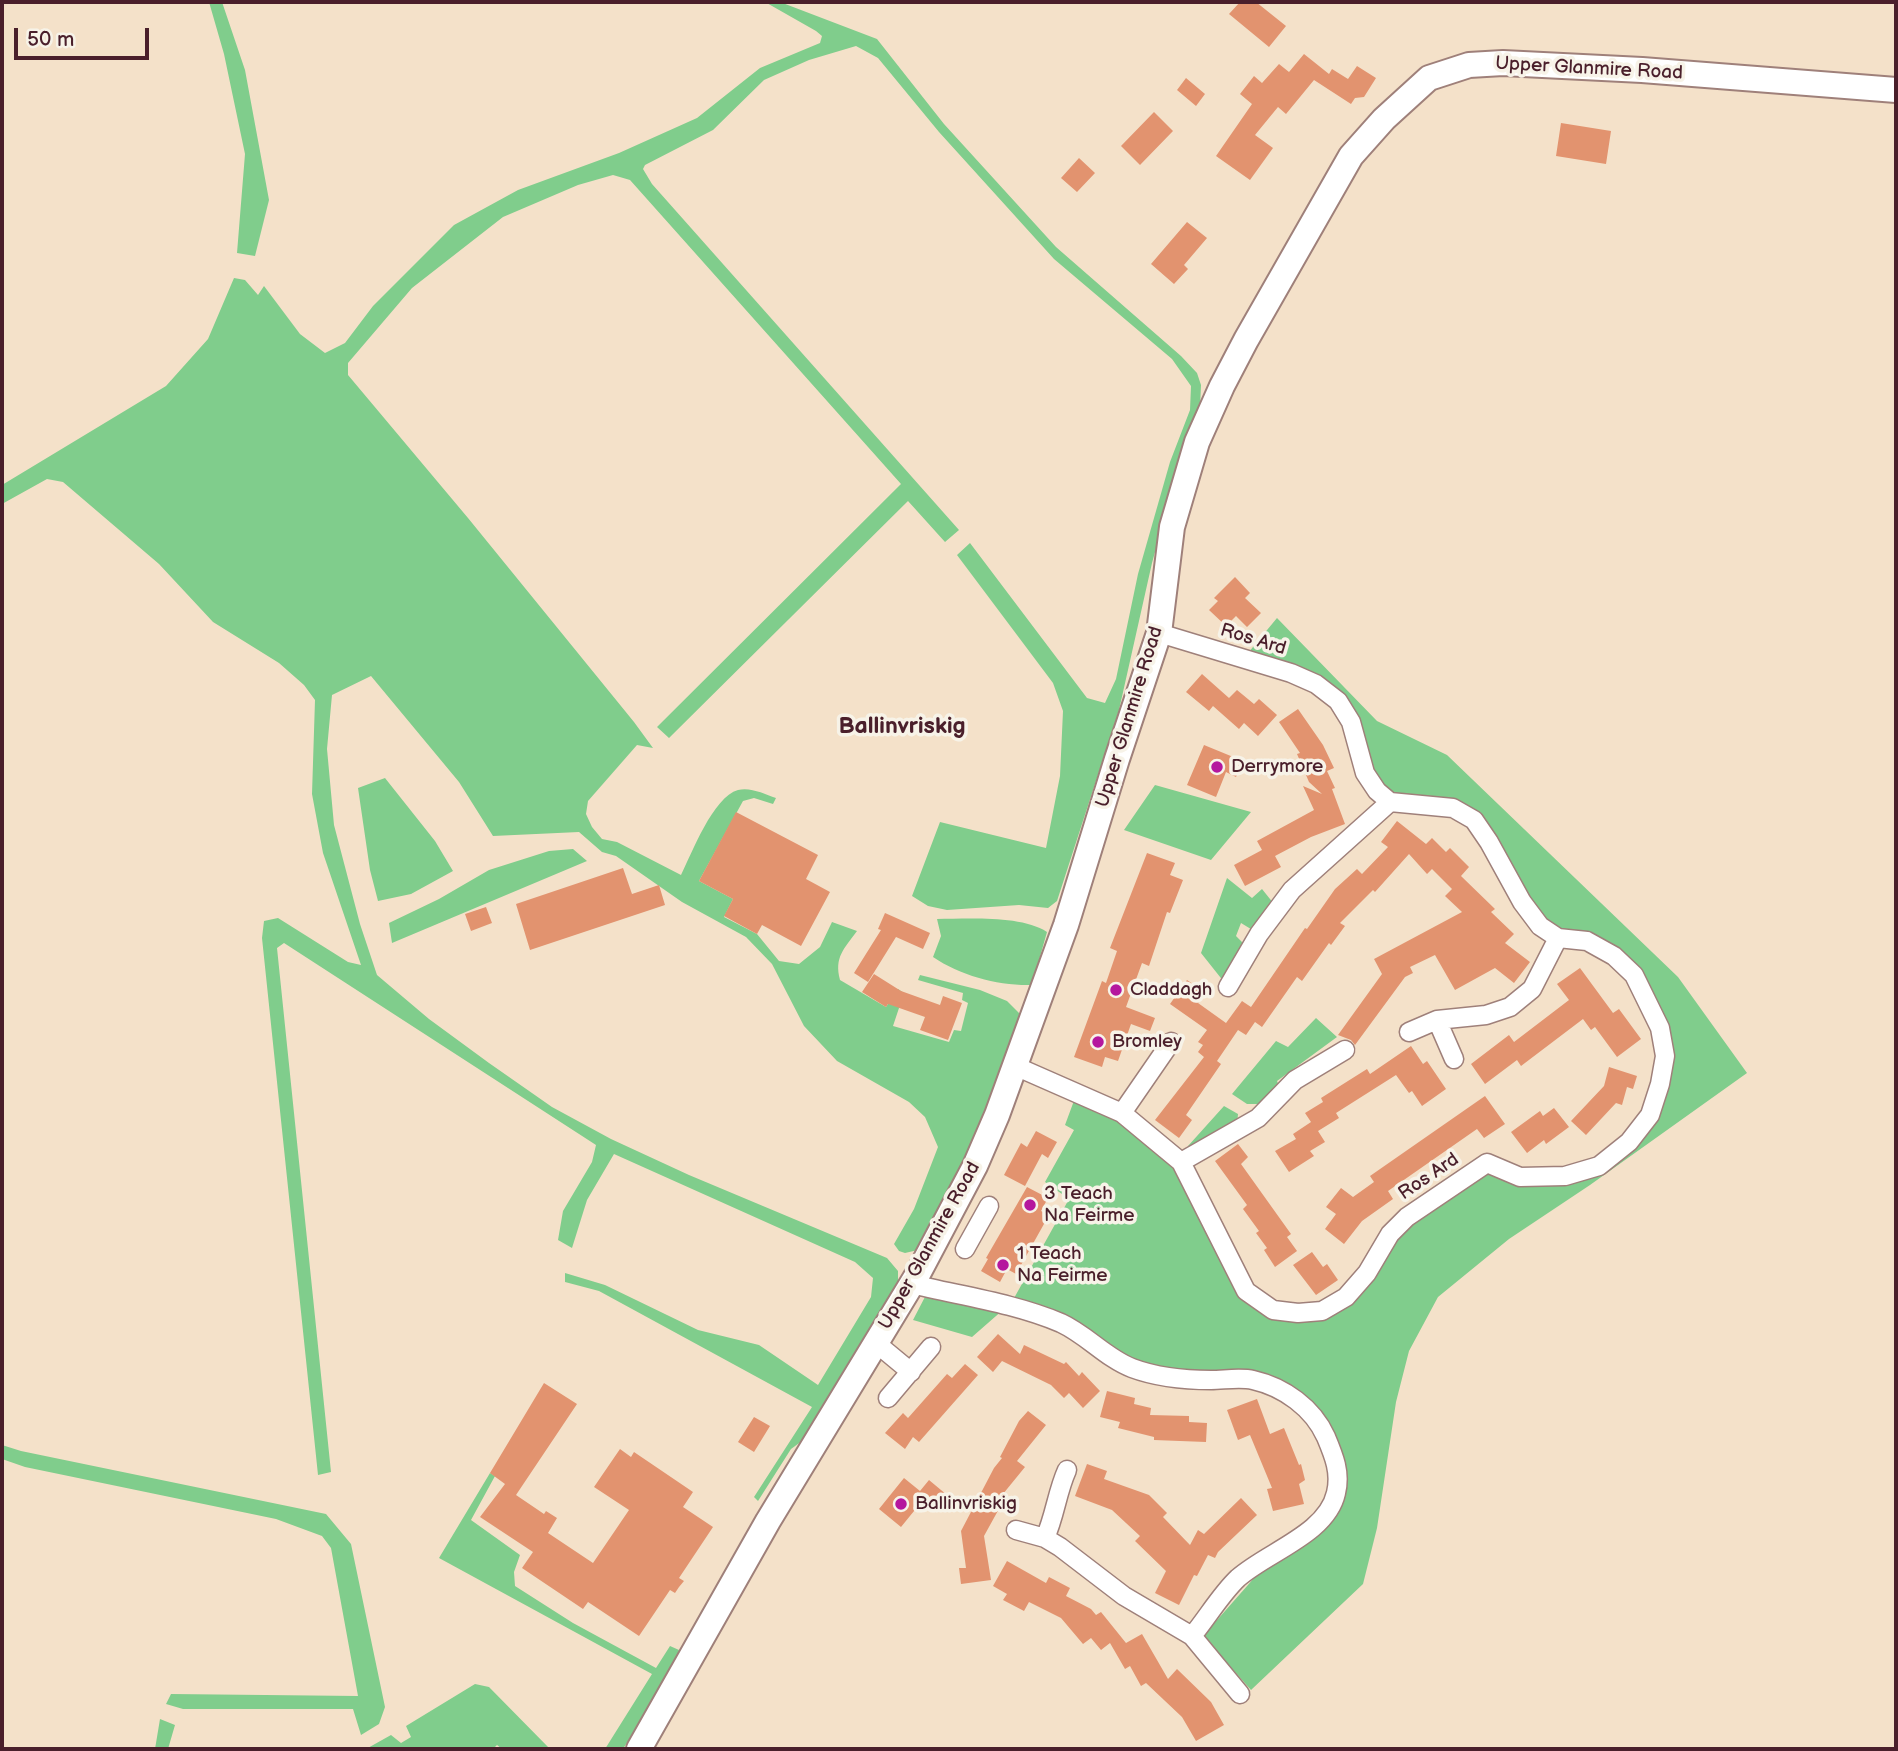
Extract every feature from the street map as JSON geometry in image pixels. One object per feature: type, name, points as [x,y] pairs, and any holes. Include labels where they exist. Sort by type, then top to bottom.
[{"type":"main road","name":"Upper Glanmire Road","points":[[639,1749],[768,1521],[912,1284],[975,1166],[1066,925],[1159,633],[1172,527],[1197,442],[1222,386],[1351,156],[1384,119],[1429,78],[1469,65],[1503,63],[1642,70],[1896,90]]},
{"type":"street","name":"Ros Ard","points":[[1159,633],[1291,673],[1316,684],[1338,701],[1351,722],[1365,773],[1377,791],[1390,802]]},
{"type":"street","points":[[1228,986],[1259,934],[1292,890],[1390,802],[1453,808],[1474,820],[1522,902],[1540,926],[1558,938],[1532,989],[1510,1007],[1486,1015],[1437,1020],[1409,1032]]},
{"type":"street","name":"Ros Ard","points":[[1015,1066],[1122,1113],[1181,1163],[1246,1291],[1273,1310],[1298,1313],[1322,1311],[1346,1297],[1367,1273],[1390,1234],[1407,1217],[1487,1163],[1520,1177],[1531,1178],[1565,1176],[1599,1166],[1629,1142],[1650,1115],[1665,1056],[1660,1028],[1634,975],[1614,956],[1587,941],[1558,938]]},
{"type":"street","points":[[1437,1020],[1454,1059]]},
{"type":"street","points":[[1122,1113],[1171,1042]]},
{"type":"street","points":[[1181,1163],[1258,1118],[1294,1080],[1345,1050]]},
{"type":"street","points":[[965,1249],[989,1206]]},
{"type":"street","points":[[952,1210],[978,1226]]},
{"type":"street","points":[[912,1284],[1024,1310],[1061,1324],[1087,1338],[1116,1360],[1135,1369],[1182,1379],[1251,1379],[1275,1387],[1301,1403],[1311,1415],[1324,1433],[1339,1474],[1336,1495],[1329,1511],[1316,1526],[1255,1564],[1236,1581],[1192,1636]]},
{"type":"street","points":[[876,1343],[911,1372]]},
{"type":"street","points":[[888,1398],[931,1347]]},
{"type":"street","points":[[1045,1538],[1051,1524],[1057,1492],[1067,1470]]},
{"type":"street","points":[[1016,1530],[1045,1538],[1124,1596],[1192,1636],[1240,1694]]},
{"type":"green space","points":[[209,2],[222,2],[245,70],[269,200],[255,256],[237,253],[245,154],[224,54]]},
{"type":"green space","points":[[765,2],[780,2],[877,39],[944,124],[1056,247],[1197,373],[1201,385],[1200,408],[1182,454],[1152,563],[1119,710],[1057,901],[1048,908],[1019,905],[947,910],[928,906],[912,896],[940,822],[1046,848],[1060,776],[1063,711],[1053,683],[957,555],[970,543],[1087,698],[1105,703],[1116,679],[1138,574],[1170,462],[1190,410],[1191,386],[1172,359],[1054,259],[939,132],[878,58],[856,46],[809,60],[764,80],[713,130],[645,165],[643,169],[652,184],[959,530],[945,542],[908,501],[669,738],[657,727],[901,484],[630,180],[613,175],[578,185],[503,217],[412,288],[348,363],[348,375],[468,518],[653,748],[637,745],[588,801],[586,814],[602,839],[617,842],[681,875],[704,827],[720,803],[729,795],[748,789],[776,798],[773,804],[754,798],[743,801],[699,881],[733,899],[724,917],[757,934],[779,961],[799,964],[820,947],[832,922],[857,931],[839,959],[840,980],[886,1007],[898,989],[904,993],[893,1026],[949,1042],[954,1030],[961,1031],[968,1003],[962,1000],[963,993],[918,980],[920,975],[980,990],[1007,1001],[1024,1018],[958,1175],[918,1250],[905,1253],[899,1251],[894,1244],[914,1209],[938,1147],[925,1117],[909,1102],[837,1061],[804,1026],[772,964],[746,937],[682,902],[616,856],[602,852],[579,832],[493,836],[459,782],[371,676],[332,695],[327,749],[334,825],[360,924],[377,975],[429,1019],[552,1107],[611,1139],[689,1175],[887,1258],[898,1271],[898,1285],[802,1441],[791,1449],[758,1501],[754,1497],[812,1407],[599,1291],[565,1282],[565,1273],[605,1285],[698,1330],[759,1345],[818,1385],[871,1297],[873,1278],[855,1262],[614,1154],[587,1200],[572,1248],[558,1240],[563,1211],[592,1162],[596,1145],[284,943],[277,948],[331,1472],[318,1475],[262,938],[264,921],[278,918],[348,962],[361,965],[323,853],[312,794],[315,700],[304,685],[279,663],[213,622],[159,564],[63,482],[47,479],[2,504],[2,485],[166,386],[208,339],[234,278],[245,280],[258,295],[264,286],[300,334],[325,353],[345,343],[373,306],[454,225],[518,190],[619,153],[697,118],[760,68],[820,43],[822,36],[816,31]]},
{"type":"green space","points":[[1277,618],[1377,721],[1447,755],[1678,977],[1747,1073],[1509,1239],[1438,1297],[1409,1351],[1396,1402],[1377,1528],[1363,1584],[1251,1690],[1203,1636],[1262,1569],[1322,1531],[1340,1508],[1346,1474],[1287,1385],[1190,1375],[1147,1366],[1013,1300],[1069,1199],[1045,1182],[1074,1130],[1065,1125],[1075,1098],[1122,1122],[1178,1170],[1246,1300],[1319,1316],[1407,1217],[1487,1163],[1531,1178],[1599,1165],[1650,1115],[1665,1056],[1627,968],[1540,926],[1476,823],[1393,796],[1370,770],[1342,697],[1248,653]]},
{"type":"green space","points":[[385,778],[435,841],[453,871],[411,894],[378,901],[370,870],[358,788]]},
{"type":"green space","points":[[1155,785],[1251,812],[1211,860],[1124,830]]},
{"type":"green space","points":[[573,849],[587,861],[392,943],[389,923],[439,899],[489,870],[549,851]]},
{"type":"green space","points":[[1227,878],[1252,898],[1262,889],[1278,909],[1259,934],[1241,923],[1236,936],[1250,950],[1228,987],[1201,953]]},
{"type":"green space","points":[[937,919],[1009,920],[1047,932],[1032,985],[1007,984],[981,978],[956,970],[933,957],[941,936]]},
{"type":"green space","points":[[1316,1018],[1337,1037],[1277,1081],[1280,1088],[1266,1104],[1247,1104],[1232,1094],[1276,1041],[1288,1047]]},
{"type":"green space","points":[[1224,1106],[1238,1114],[1237,1125],[1192,1150],[1188,1146]]},
{"type":"green space","points":[[927,1293],[1004,1309],[972,1337],[913,1320]]},
{"type":"green space","points":[[2,1445],[326,1514],[351,1544],[385,1707],[379,1724],[361,1735],[353,1709],[183,1709],[166,1704],[171,1694],[358,1696],[331,1548],[322,1536],[276,1519],[25,1467],[2,1459]]},
{"type":"green space","points":[[490,1473],[495,1476],[471,1520],[520,1555],[514,1572],[515,1586],[573,1623],[656,1668],[670,1646],[679,1650],[675,1664],[623,1749],[605,1749],[652,1674],[439,1558]]},
{"type":"green space","points":[[475,1684],[489,1687],[550,1749],[502,1749],[497,1745],[493,1749],[366,1749],[391,1735],[401,1743],[411,1737],[406,1726]]},
{"type":"green space","points":[[160,1719],[175,1725],[168,1749],[155,1749]]},
{"type":"building","points":[[1240,2],[1256,2],[1286,26],[1269,47],[1229,14]]},
{"type":"building","points":[[1304,54],[1329,74],[1332,69],[1348,79],[1357,66],[1376,78],[1364,97],[1355,98],[1351,104],[1314,80],[1286,114],[1278,107],[1255,135],[1273,148],[1250,180],[1216,156],[1252,104],[1240,94],[1254,76],[1262,83],[1279,64],[1289,72]]},
{"type":"building","points":[[1186,78],[1205,94],[1196,106],[1177,90]]},
{"type":"building","points":[[1154,112],[1173,131],[1140,165],[1121,146]]},
{"type":"building","points":[[1561,123],[1611,131],[1606,164],[1556,156]]},
{"type":"building","points":[[1079,158],[1095,173],[1077,192],[1061,178]]},
{"type":"building","points":[[1187,222],[1207,238],[1184,265],[1188,269],[1174,284],[1151,264]]},
{"type":"building","points":[[1235,577],[1250,593],[1245,598],[1261,613],[1247,627],[1236,616],[1226,626],[1209,610],[1218,601],[1214,598]]},
{"type":"building","points":[[1202,674],[1229,698],[1237,690],[1254,704],[1259,699],[1277,715],[1258,736],[1244,723],[1239,729],[1213,706],[1209,711],[1186,692]]},
{"type":"building","points":[[1298,709],[1323,745],[1334,768],[1327,771],[1335,788],[1332,789],[1345,824],[1311,837],[1275,856],[1281,867],[1245,886],[1234,865],[1262,850],[1257,841],[1314,810],[1303,786],[1322,794],[1309,782],[1297,754],[1300,753],[1279,722]]},
{"type":"building","name":"Derrymore","points":[[1204,745],[1243,761],[1236,777],[1226,772],[1216,797],[1187,785]]},
{"type":"building","points":[[736,812],[818,855],[806,879],[830,892],[801,946],[762,925],[757,934],[724,916],[733,899],[699,881]]},
{"type":"building","points":[[1397,821],[1426,844],[1432,838],[1446,852],[1450,848],[1469,867],[1461,876],[1495,909],[1491,912],[1514,934],[1505,943],[1530,962],[1514,983],[1495,968],[1455,990],[1435,955],[1410,967],[1413,973],[1405,977],[1355,1045],[1351,1040],[1338,1035],[1382,974],[1374,959],[1462,912],[1445,896],[1452,889],[1432,869],[1427,874],[1409,854],[1375,892],[1373,890],[1340,923],[1345,926],[1331,945],[1329,943],[1302,981],[1297,977],[1262,1027],[1255,1022],[1246,1035],[1238,1030],[1217,1061],[1221,1064],[1186,1115],[1192,1120],[1179,1138],[1155,1120],[1204,1057],[1198,1052],[1203,1045],[1198,1042],[1207,1030],[1170,1004],[1187,980],[1206,993],[1198,1003],[1226,1023],[1242,1001],[1251,1007],[1335,889],[1357,869],[1362,874],[1388,847],[1381,842]]},
{"type":"building","points":[[1147,853],[1175,863],[1170,875],[1183,880],[1170,913],[1167,912],[1149,966],[1142,963],[1126,1007],[1155,1018],[1150,1031],[1131,1024],[1118,1061],[1105,1057],[1102,1067],[1074,1057],[1102,981],[1106,983],[1117,951],[1110,948]]},
{"type":"building","points":[[623,868],[632,894],[659,885],[665,905],[530,950],[516,904]]},
{"type":"building","points":[[486,907],[492,923],[471,931],[465,914]]},
{"type":"building","points":[[885,913],[930,933],[923,949],[896,937],[868,982],[854,973],[881,930],[878,929]]},
{"type":"building","points":[[1580,968],[1613,1013],[1619,1009],[1641,1039],[1617,1057],[1595,1027],[1591,1030],[1583,1019],[1521,1066],[1517,1060],[1485,1084],[1471,1064],[1509,1035],[1514,1042],[1569,1000],[1557,984]]},
{"type":"building","points":[[874,974],[901,991],[940,1005],[943,996],[962,1003],[948,1040],[920,1030],[925,1017],[888,1004],[886,1007],[862,992]]},
{"type":"building","points":[[1411,1046],[1423,1064],[1427,1061],[1446,1089],[1422,1106],[1396,1075],[1336,1113],[1339,1118],[1318,1131],[1325,1142],[1310,1151],[1314,1156],[1289,1172],[1275,1151],[1296,1139],[1293,1134],[1311,1122],[1305,1113],[1323,1102],[1321,1098],[1367,1069],[1370,1074]]},
{"type":"building","points":[[1609,1067],[1637,1076],[1633,1089],[1627,1087],[1622,1105],[1616,1103],[1586,1135],[1571,1121],[1604,1086]]},
{"type":"building","points":[[1485,1096],[1505,1124],[1484,1138],[1477,1129],[1388,1191],[1393,1199],[1362,1221],[1344,1244],[1325,1229],[1336,1214],[1326,1207],[1341,1188],[1353,1197],[1374,1182],[1370,1176]]},
{"type":"building","points":[[1554,1108],[1569,1127],[1546,1144],[1544,1140],[1527,1153],[1511,1132],[1540,1111],[1543,1116]]},
{"type":"building","points":[[1036,1131],[1057,1142],[1048,1158],[1042,1154],[1025,1186],[1004,1175],[1021,1143],[1027,1147]]},
{"type":"building","points":[[1238,1144],[1248,1157],[1241,1164],[1291,1234],[1287,1237],[1297,1251],[1275,1267],[1264,1250],[1267,1248],[1256,1233],[1259,1231],[1243,1209],[1247,1205],[1215,1161]]},
{"type":"building","points":[[1027,1187],[1048,1198],[1041,1211],[1049,1215],[1016,1274],[1007,1269],[1000,1282],[981,1271]]},
{"type":"building","points":[[1312,1252],[1323,1267],[1327,1264],[1338,1280],[1316,1295],[1293,1265]]},
{"type":"building","points":[[998,1334],[1020,1354],[1024,1345],[1064,1364],[1066,1362],[1079,1376],[1082,1372],[1100,1391],[1083,1408],[1069,1393],[1064,1398],[1051,1385],[1002,1361],[993,1372],[977,1357]]},
{"type":"building","points":[[965,1364],[978,1375],[919,1442],[913,1437],[905,1449],[885,1433],[903,1413],[908,1418],[947,1374],[952,1378]]},
{"type":"building","points":[[544,1383],[577,1404],[516,1495],[544,1514],[546,1511],[557,1518],[548,1533],[593,1563],[629,1510],[594,1487],[620,1449],[631,1457],[634,1452],[693,1492],[683,1507],[713,1527],[679,1578],[684,1581],[675,1593],[670,1590],[639,1636],[588,1602],[583,1609],[522,1568],[533,1552],[480,1517],[505,1484],[490,1473]]},
{"type":"building","points":[[1107,1391],[1135,1398],[1134,1404],[1151,1408],[1150,1415],[1189,1416],[1189,1422],[1207,1423],[1206,1442],[1154,1440],[1154,1437],[1118,1428],[1120,1422],[1100,1417]]},
{"type":"building","points":[[1257,1399],[1270,1434],[1284,1428],[1299,1465],[1301,1464],[1305,1480],[1299,1484],[1304,1504],[1273,1511],[1267,1489],[1272,1488],[1250,1435],[1238,1440],[1227,1410]]},
{"type":"building","points":[[1028,1411],[1046,1425],[1017,1461],[1025,1467],[994,1505],[1000,1507],[984,1536],[991,1580],[961,1584],[959,1568],[966,1568],[961,1531],[1002,1458],[1000,1457],[1019,1421]]},
{"type":"building","points":[[754,1417],[770,1426],[754,1452],[738,1442]]},
{"type":"building","points":[[1087,1464],[1107,1471],[1104,1479],[1149,1495],[1167,1513],[1163,1517],[1190,1545],[1198,1530],[1204,1534],[1241,1498],[1257,1515],[1215,1558],[1208,1555],[1179,1605],[1155,1593],[1166,1571],[1135,1541],[1140,1536],[1112,1510],[1075,1496]]},
{"type":"building","name":"Ballinvriskig","points":[[904,1478],[920,1491],[929,1480],[947,1495],[934,1510],[923,1500],[901,1527],[879,1509]]},
{"type":"building","points":[[1007,1561],[1046,1583],[1049,1577],[1070,1588],[1066,1596],[1091,1609],[1096,1615],[1101,1612],[1126,1643],[1142,1634],[1168,1679],[1177,1669],[1211,1702],[1224,1725],[1196,1741],[1182,1717],[1146,1683],[1141,1686],[1130,1666],[1125,1669],[1110,1643],[1101,1650],[1091,1638],[1083,1644],[1061,1618],[1029,1602],[1024,1611],[1003,1600],[1007,1594],[993,1586]]},
{"type":"place","name":"Derrymore","points":[[1217,767]]},
{"type":"place","name":"Claddagh","points":[[1116,990]]},
{"type":"place","name":"Bromley","points":[[1098,1042]]},
{"type":"place","name":"3 Teach Na Feirme","points":[[1030,1205]]},
{"type":"place","name":"1 Teach Na Feirme","points":[[1003,1265]]},
{"type":"place","name":"Ballinvriskig","points":[[901,1504]]},
{"type":"district","name":"Ballinvriskig","points":[[902,727]]}]
